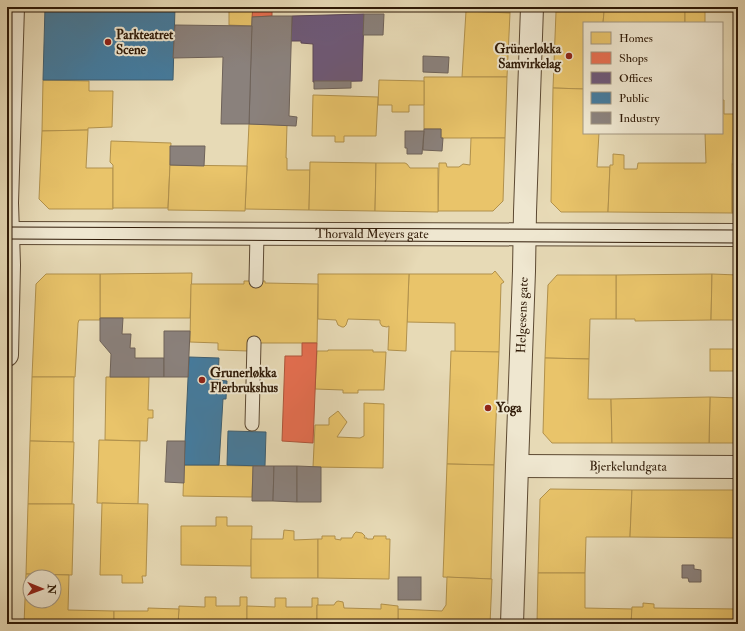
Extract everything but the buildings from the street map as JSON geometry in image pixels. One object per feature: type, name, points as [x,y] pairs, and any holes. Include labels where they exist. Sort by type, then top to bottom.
[{"type":"street","points":[[7,355],[9,265],[7,203],[13,7]]},
{"type":"street","name":"Helgesens gate","points":[[512,624],[532,7]]},
{"type":"street","name":"Thorvald Meyers gate","points":[[8,233],[738,235]]},
{"type":"street","name":"Bjerkelundgata","points":[[517,466],[738,467]]},
{"type":"lane","points":[[256,281],[257,234]]},
{"type":"lane","points":[[252,424],[254,343]]},
{"type":"tram line","points":[[7,227],[738,230]]},
{"type":"tram line","points":[[7,239],[738,243]]},
{"type":"place","name":"Parkteatret Scene","points":[[108,42]]},
{"type":"place","name":"Grünerløkka Samvirkelag","points":[[569,56]]},
{"type":"place","name":"Grunerløkka Flerbrukshus","points":[[202,380]]},
{"type":"place","name":"Yoga","points":[[488,408]]}]
